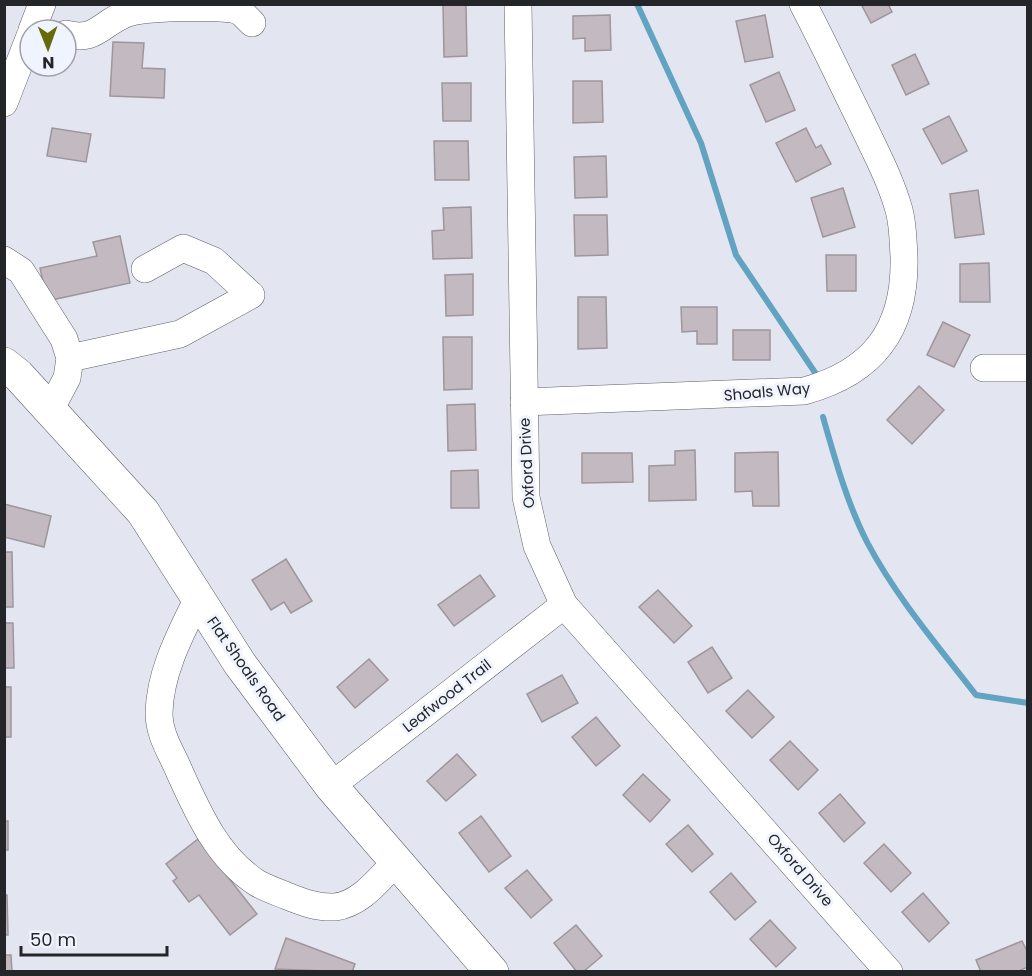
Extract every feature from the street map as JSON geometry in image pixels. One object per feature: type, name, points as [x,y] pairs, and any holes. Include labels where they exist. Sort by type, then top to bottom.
[{"type":"main road","name":"Flat Shoals Road","points":[[9,377],[50,410],[143,512],[240,664],[330,786],[492,972]]},
{"type":"street","name":"Oxford Drive","points":[[518,4],[526,497],[537,546],[564,605],[889,972]]},
{"type":"street","name":"Shoals Way","points":[[524,402],[804,391],[832,384],[851,374],[869,359],[887,336],[897,315],[904,282],[900,213],[889,178],[803,4]]},
{"type":"street","points":[[78,37],[95,34],[116,18],[134,10],[233,9],[242,12],[252,23]]},
{"type":"street","points":[[4,103],[18,71]]},
{"type":"street","points":[[70,358],[180,334],[251,295],[214,261],[183,248],[145,269]]},
{"type":"street","points":[[4,260],[21,271],[64,339],[70,358],[67,378],[50,410]]},
{"type":"street","points":[[984,368],[1028,368]]},
{"type":"street","points":[[198,598],[173,649],[166,672],[159,713],[161,733],[201,820],[232,861],[258,883],[308,905],[335,907],[348,903],[363,895],[396,862]]},
{"type":"street","name":"Leafwood Trail","points":[[330,786],[564,605]]},
{"type":"building","points":[[861,4],[888,4],[892,12],[871,23]]},
{"type":"building","points":[[443,5],[466,5],[467,56],[444,57]]},
{"type":"building","points":[[610,15],[611,50],[585,51],[585,38],[573,39],[573,16]]},
{"type":"building","points":[[765,15],[773,57],[745,62],[736,21]]},
{"type":"building","points":[[113,42],[144,43],[142,68],[165,69],[164,98],[110,96]]},
{"type":"building","points":[[915,54],[929,84],[906,95],[892,65]]},
{"type":"building","points":[[779,72],[795,110],[766,122],[750,85]]},
{"type":"building","points":[[573,81],[602,81],[603,122],[573,123]]},
{"type":"building","points":[[442,83],[471,83],[471,121],[443,121]]},
{"type":"building","points":[[949,116],[967,151],[942,164],[923,129]]},
{"type":"building","points":[[52,128],[91,134],[86,162],[47,156]]},
{"type":"building","points":[[806,128],[816,148],[821,145],[831,164],[796,182],[776,143]]},
{"type":"building","points":[[434,141],[468,141],[469,180],[435,180]]},
{"type":"building","points":[[606,156],[607,197],[575,198],[574,157]]},
{"type":"building","points":[[843,188],[855,227],[823,237],[811,198]]},
{"type":"building","points":[[978,190],[984,234],[955,238],[950,194]]},
{"type":"building","points":[[471,207],[472,258],[433,259],[432,231],[444,230],[443,208]]},
{"type":"building","points":[[574,215],[607,215],[608,255],[575,256]]},
{"type":"building","points":[[120,236],[130,283],[47,301],[40,268],[97,256],[93,242]]},
{"type":"building","points":[[826,255],[856,255],[856,291],[827,291]]},
{"type":"building","points":[[989,263],[990,302],[960,302],[960,264]]},
{"type":"building","points":[[473,274],[473,315],[446,316],[445,275]]},
{"type":"building","points":[[578,297],[606,297],[607,348],[578,349]]},
{"type":"building","points":[[681,307],[717,307],[717,344],[697,344],[697,331],[682,332]]},
{"type":"building","points":[[943,322],[970,335],[954,367],[927,355]]},
{"type":"building","points":[[733,330],[770,330],[770,360],[733,360]]},
{"type":"building","points":[[443,337],[472,337],[472,389],[444,390]]},
{"type":"building","points":[[919,386],[944,410],[912,444],[887,420]]},
{"type":"building","points":[[475,404],[476,450],[448,451],[447,405]]},
{"type":"building","points":[[695,450],[696,500],[649,501],[649,466],[675,465],[675,451]]},
{"type":"building","points":[[778,452],[779,506],[753,506],[752,491],[735,492],[735,453]]},
{"type":"building","points":[[582,453],[632,453],[633,482],[582,483]]},
{"type":"building","points":[[478,470],[479,508],[451,508],[451,471]]},
{"type":"building","points":[[4,504],[51,516],[44,547],[4,537]]},
{"type":"building","points":[[4,552],[12,552],[13,607],[4,607]]},
{"type":"building","points":[[286,559],[312,601],[291,613],[284,602],[271,610],[252,580]]},
{"type":"building","points":[[480,575],[495,596],[454,626],[438,605]]},
{"type":"building","points":[[658,590],[692,626],[674,643],[639,607]]},
{"type":"building","points":[[4,623],[13,623],[14,668],[4,668]]},
{"type":"building","points":[[712,647],[732,678],[708,693],[688,662]]},
{"type":"building","points":[[369,659],[388,680],[355,708],[337,687]]},
{"type":"building","points":[[562,675],[578,703],[542,722],[527,694]]},
{"type":"building","points":[[4,687],[11,687],[11,737],[4,737]]},
{"type":"building","points":[[748,690],[774,717],[752,738],[726,711]]},
{"type":"building","points":[[596,717],[620,746],[596,766],[572,737]]},
{"type":"building","points":[[790,741],[818,770],[798,790],[770,760]]},
{"type":"building","points":[[457,754],[476,775],[446,801],[427,781]]},
{"type":"building","points":[[643,774],[670,800],[650,822],[623,795]]},
{"type":"building","points":[[840,794],[865,823],[844,842],[819,813]]},
{"type":"building","points":[[481,816],[511,856],[489,872],[459,833]]},
{"type":"building","points":[[4,821],[8,821],[8,850],[4,850]]},
{"type":"building","points":[[688,825],[713,854],[692,872],[666,844]]},
{"type":"building","points":[[198,839],[257,914],[230,935],[199,895],[189,902],[173,881],[177,878],[166,864]]},
{"type":"building","points":[[884,844],[911,873],[891,892],[864,863]]},
{"type":"building","points":[[527,870],[552,900],[531,918],[505,888]]},
{"type":"building","points":[[731,873],[756,902],[735,920],[710,892]]},
{"type":"building","points":[[923,893],[949,923],[929,942],[902,912]]},
{"type":"building","points":[[4,895],[7,895],[8,935],[4,935]]},
{"type":"building","points":[[770,920],[796,948],[776,967],[750,939]]},
{"type":"building","points":[[576,925],[602,956],[583,972],[577,972],[554,943]]},
{"type":"building","points":[[286,938],[355,964],[352,972],[275,969]]},
{"type":"building","points":[[1022,941],[1028,953],[1028,967],[1016,972],[981,972],[976,960]]},
{"type":"building","points":[[4,955],[11,955],[12,972],[4,972]]},
{"type":"waterway","points":[[637,4],[701,143],[736,255],[816,374]]},
{"type":"waterway","points":[[823,417],[853,512],[878,562],[904,602],[976,695],[1028,703]]}]
